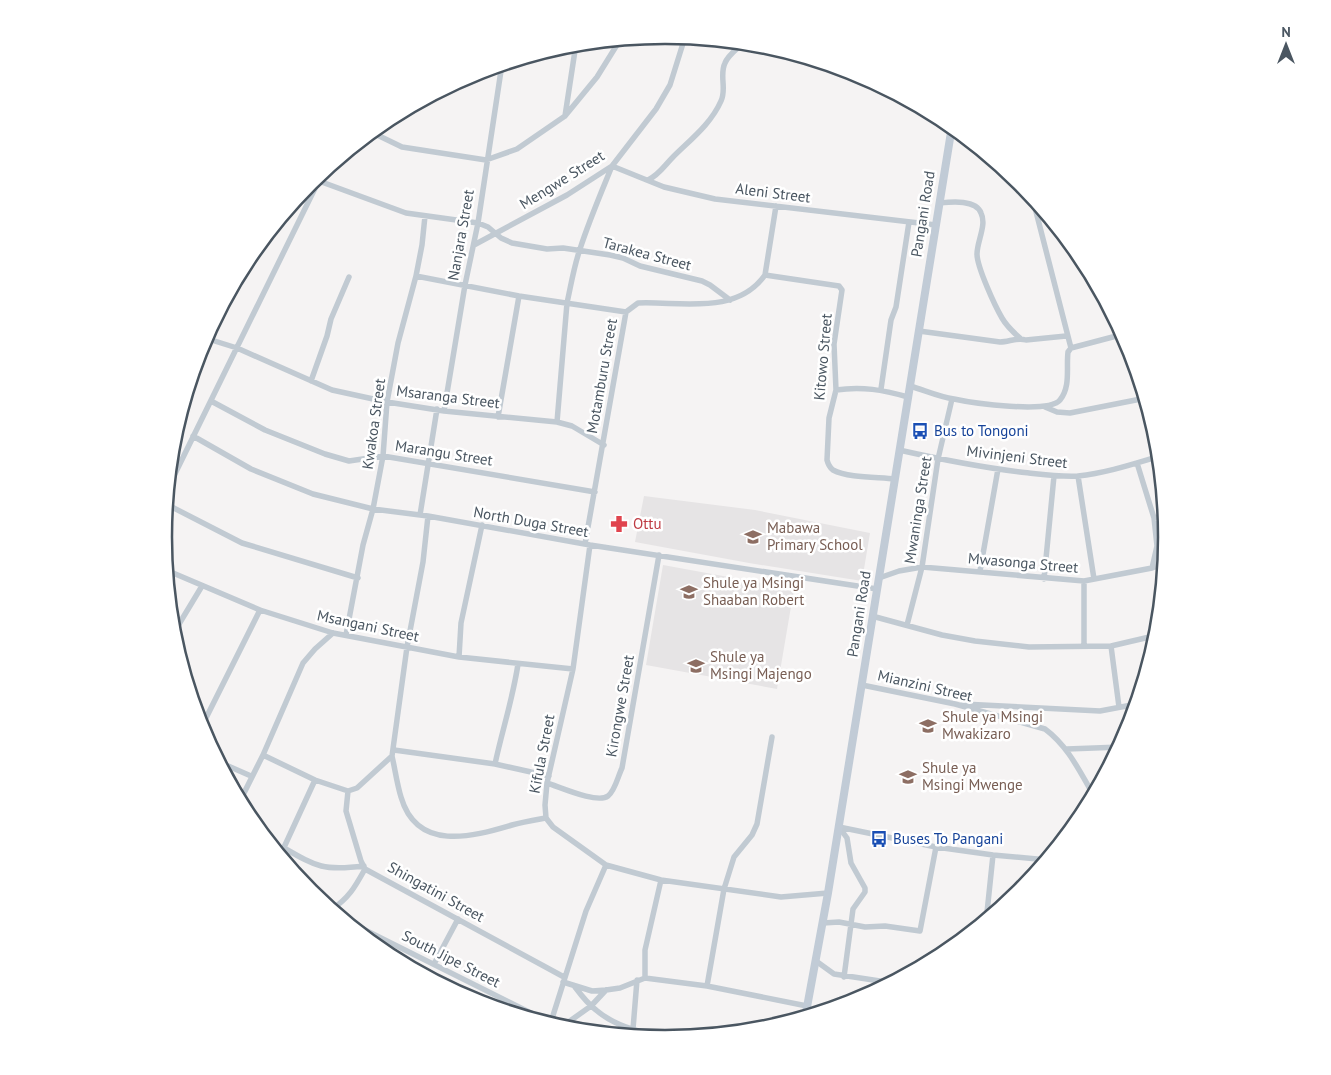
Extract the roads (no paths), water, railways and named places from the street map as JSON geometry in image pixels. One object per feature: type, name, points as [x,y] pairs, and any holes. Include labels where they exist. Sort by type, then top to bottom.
[{"type":"main road","name":"Pangani Road","points":[[806,1010],[839,827],[951,135]]},
{"type":"street","name":"Mengwe Street","points":[[474,245],[567,195],[612,166],[656,109],[670,85],[683,45]]},
{"type":"street","points":[[379,136],[402,147],[486,160],[517,149],[565,116],[597,77],[616,47]]},
{"type":"street","points":[[648,180],[657,176],[671,158],[699,132],[721,102],[724,92],[723,72],[726,61],[737,49]]},
{"type":"street","points":[[565,116],[575,52]]},
{"type":"street","name":"Nanjara Street","points":[[444,411],[465,285],[478,223],[501,72]]},
{"type":"street","name":"Aleni Street","points":[[612,166],[688,194],[714,199],[936,225]]},
{"type":"street","points":[[557,422],[567,303],[579,250],[612,166]]},
{"type":"street","points":[[322,182],[394,210],[478,223]]},
{"type":"street","points":[[177,470],[315,189]]},
{"type":"street","points":[[939,203],[961,202],[975,206],[981,212],[983,222],[977,254],[979,267],[1002,319],[1020,338],[1026,340],[1066,336]]},
{"type":"street","points":[[765,275],[776,206]]},
{"type":"street","points":[[1035,210],[1066,336],[1071,348]]},
{"type":"street","name":"Kwakoa Street","points":[[346,635],[363,545],[374,509],[398,343],[416,276],[425,216]]},
{"type":"street","points":[[881,389],[891,320],[896,307],[910,222]]},
{"type":"street","name":"Tarakea Street","points":[[478,223],[488,227],[512,243],[579,250],[623,258],[640,266],[702,281],[730,300]]},
{"type":"street","name":"Motamburu Street","points":[[588,545],[595,492],[626,312],[638,303],[704,304],[730,300],[747,292],[761,281],[765,275]]},
{"type":"street","name":"Kitowo Street","points":[[765,275],[839,286],[842,290],[834,344],[836,390],[829,418],[826,452],[829,466],[834,470],[848,474],[895,479]]},
{"type":"street","points":[[416,276],[519,296],[626,312]]},
{"type":"street","points":[[311,381],[331,319],[349,277]]},
{"type":"street","points":[[498,417],[519,296]]},
{"type":"street","points":[[918,331],[1000,342],[1008,342],[1020,338]]},
{"type":"street","points":[[1045,407],[1059,402],[1068,385],[1068,352],[1071,348],[1116,336]]},
{"type":"street","name":"Msaranga Street","points":[[213,340],[237,348],[332,390],[444,411],[557,422],[572,426],[604,445]]},
{"type":"street","points":[[910,386],[952,399],[990,405],[1045,407],[1057,412],[1070,414],[1139,399]]},
{"type":"street","points":[[836,390],[881,389],[908,397]]},
{"type":"street","name":"Mwaninga Street","points":[[906,625],[922,567],[938,459],[952,399]]},
{"type":"street","name":"Marangu Street","points":[[211,400],[265,430],[349,462],[383,456],[595,492]]},
{"type":"street","points":[[420,515],[437,409]]},
{"type":"street","name":"North Duga Street","points":[[194,436],[252,469],[313,494],[374,509],[482,525],[588,545],[877,589]]},
{"type":"street","name":"Mivinjeni Street","points":[[899,450],[938,459],[1054,476],[1078,476],[1108,471],[1153,458]]},
{"type":"street","points":[[1137,463],[1154,518],[1157,546],[1152,568]]},
{"type":"street","points":[[980,571],[998,469]]},
{"type":"street","points":[[1044,578],[1054,476]]},
{"type":"street","points":[[1078,476],[1094,579]]},
{"type":"street","points":[[173,508],[242,543],[358,578]]},
{"type":"street","points":[[428,516],[423,562],[407,647],[393,753],[401,799],[410,816],[421,828],[441,837],[466,837],[546,818],[553,827],[606,865],[661,880],[781,898],[828,893]]},
{"type":"street","points":[[1154,518],[1158,517]]},
{"type":"street","points":[[459,656],[462,623],[482,525]]},
{"type":"street","name":"Kifula Street","points":[[546,818],[545,805],[548,780],[573,669],[588,545]]},
{"type":"street","name":"Kirongwe Street","points":[[548,780],[584,796],[602,798],[610,794],[622,768],[659,555]]},
{"type":"street","name":"Mwasonga Street","points":[[879,578],[899,571],[922,567],[1084,581],[1158,566]]},
{"type":"street","name":"Msangani Street","points":[[173,573],[260,610],[333,634],[459,656],[573,669]]},
{"type":"street","points":[[1084,581],[1084,646]]},
{"type":"street","points":[[179,622],[202,586]]},
{"type":"street","points":[[206,718],[260,610]]},
{"type":"street","points":[[872,616],[975,642],[1029,647],[1112,646],[1149,637]]},
{"type":"street","points":[[243,793],[263,755],[303,663],[315,649],[333,634]]},
{"type":"street","points":[[1112,646],[1119,707]]},
{"type":"street","points":[[495,764],[513,693],[518,664]]},
{"type":"street","name":"Mianzini Street","points":[[862,685],[955,704],[1045,729],[1056,737],[1066,749],[1090,789]]},
{"type":"street","points":[[955,704],[1100,711],[1130,705]]},
{"type":"street","points":[[707,986],[724,889],[734,856],[752,835],[756,824],[772,737]]},
{"type":"street","points":[[1066,749],[1112,747]]},
{"type":"street","points":[[393,753],[495,764],[548,780]]},
{"type":"street","points":[[263,755],[315,780],[348,791],[357,788],[393,753]]},
{"type":"street","points":[[229,767],[251,776]]},
{"type":"street","points":[[315,780],[284,848],[310,863],[325,868],[364,867]]},
{"type":"street","name":"Shingatini Street","points":[[348,791],[346,811],[364,867],[574,986],[592,991],[606,990],[620,988],[645,978],[707,986],[807,1006]]},
{"type":"street","points":[[839,827],[936,847],[993,856],[1040,859]]},
{"type":"street","points":[[839,827],[846,838],[851,863],[864,888],[864,892],[853,909],[844,977]]},
{"type":"street","points":[[823,923],[839,922],[865,927],[885,926],[920,931],[936,847]]},
{"type":"street","points":[[987,912],[993,856]]},
{"type":"street","points":[[553,1018],[586,911],[606,865]]},
{"type":"street","points":[[337,906],[353,891],[364,867]]},
{"type":"street","points":[[645,978],[645,950],[661,880]]},
{"type":"street","points":[[434,964],[458,919]]},
{"type":"street","name":"South Jipe Street","points":[[369,932],[523,1010]]},
{"type":"street","points":[[816,961],[834,974],[881,982]]},
{"type":"street","points":[[574,986],[591,1006],[609,1019],[633,1029],[637,980]]},
{"type":"street","points":[[569,1022],[591,1006],[606,990]]},
{"type":"place","name":"Bus to Tongoni","points":[[920,431]]},
{"type":"place","name":"Ottu","points":[[619,524]]},
{"type":"place","name":"Mabawa Primary School","points":[[753,537]]},
{"type":"place","name":"Shule ya Msingi Shaaban Robert","points":[[689,592]]},
{"type":"place","name":"Shule ya Msingi Majengo","points":[[696,666]]},
{"type":"place","name":"Shule ya Msingi Mwakizaro","points":[[928,726]]},
{"type":"place","name":"Shule ya Msingi Mwenge","points":[[908,777]]},
{"type":"place","name":"Buses To Pangani","points":[[879,839]]}]
